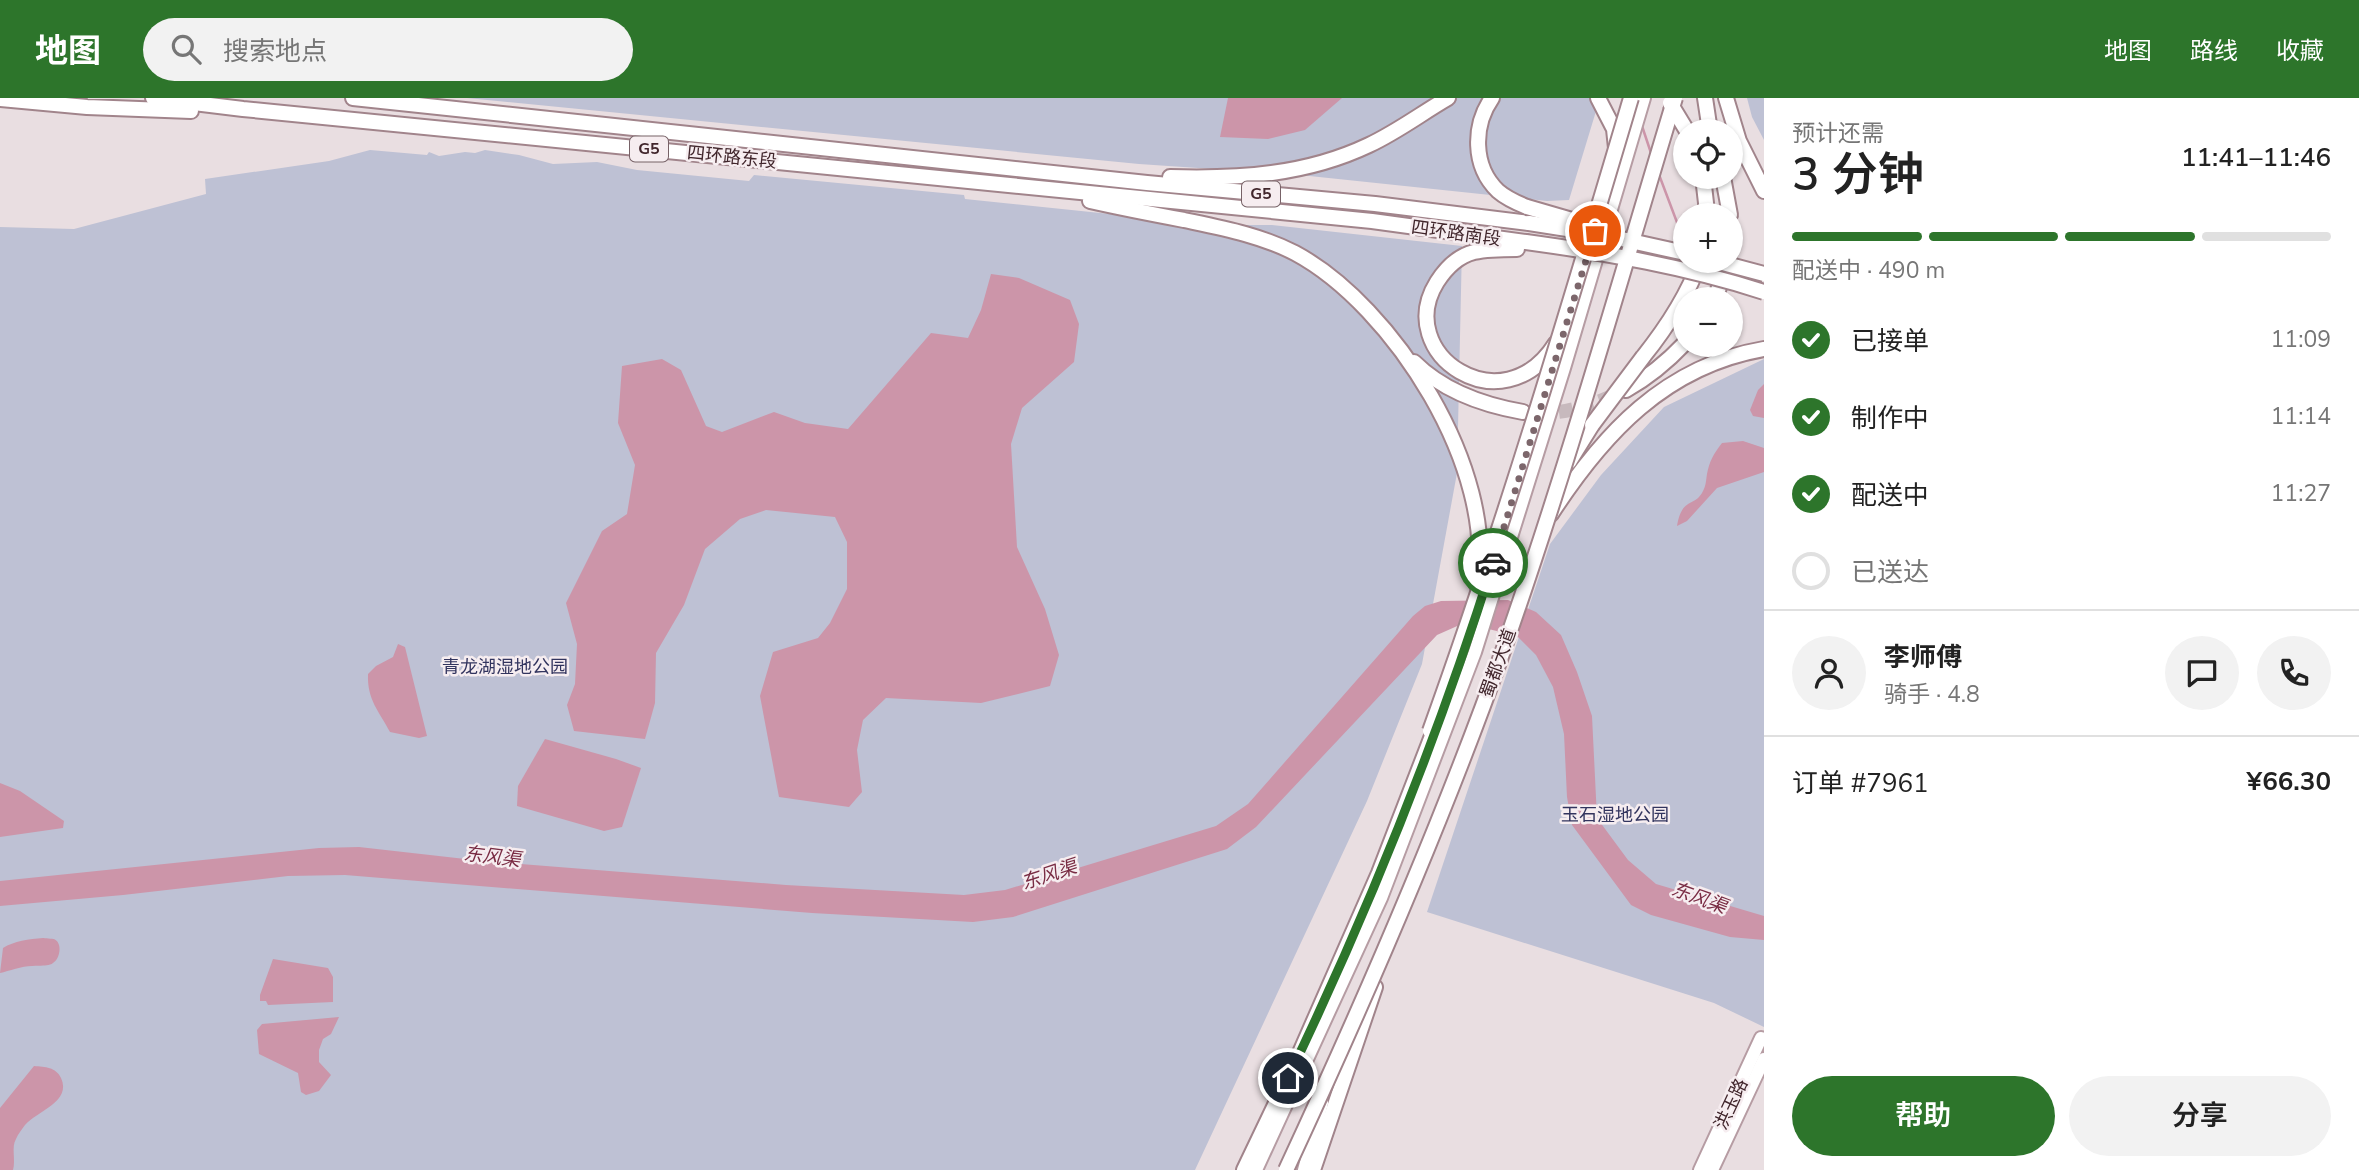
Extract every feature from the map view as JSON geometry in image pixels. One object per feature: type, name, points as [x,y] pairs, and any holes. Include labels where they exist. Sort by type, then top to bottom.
[{"type":"highway","name":"四环路东段","points":[[153,98],[1024,187],[1144,205]]},
{"type":"highway","name":"四环路东段","points":[[353,98],[1026,170],[1148,180]]},
{"type":"highway","points":[[1148,180],[1291,172],[1370,145],[1448,98]]},
{"type":"highway","points":[[1492,98],[1483,114],[1478,146],[1481,164],[1496,190],[1527,207],[1651,244]]},
{"type":"highway","points":[[1598,98],[1614,128],[1617,158]]},
{"type":"highway","points":[[1241,1170],[1299,1055],[1380,873],[1470,650],[1492,565],[1634,98]]},
{"type":"highway","points":[[1241,1170],[1361,903],[1435,718],[1530,433],[1634,98]]},
{"type":"highway","points":[[1667,98],[1680,119]]},
{"type":"highway","name":"蜀都大道","points":[[1286,1170],[1355,1023],[1431,842],[1502,652],[1570,447],[1675,98]]},
{"type":"highway","points":[[1705,98],[1708,119]]},
{"type":"highway","points":[[1726,98],[1739,141],[1764,191]]},
{"type":"highway","points":[[0,99],[87,107],[315,116]]},
{"type":"highway","name":"四环路南段","points":[[1148,180],[1529,223],[1673,250]]},
{"type":"highway","points":[[1144,205],[1257,237],[1295,253],[1353,295],[1398,347],[1452,434],[1475,501],[1492,565]]},
{"type":"highway","name":"四环路南段","points":[[1144,205],[1372,221],[1522,246],[1597,252],[1764,292]]},
{"type":"highway","points":[[1522,246],[1474,252],[1458,258],[1443,274],[1432,290],[1428,309],[1428,327],[1433,344],[1445,360],[1471,378],[1508,381],[1523,376],[1539,365],[1565,330]]},
{"type":"highway","points":[[1743,268],[1764,274]]},
{"type":"highway","points":[[1313,1170],[1379,976],[1431,848],[1562,478],[1574,451],[1676,313],[1696,273]]},
{"type":"highway","points":[[1398,347],[1435,379],[1463,395],[1494,407],[1523,412]]},
{"type":"highway","points":[[1550,515],[1574,478],[1602,443],[1633,412],[1664,389],[1694,372],[1722,360],[1758,350]]},
{"type":"highway","points":[[1626,390],[1648,377],[1673,356]]},
{"type":"main road","points":[[1256,1170],[1381,898],[1470,650],[1492,565],[1644,98]]},
{"type":"main road","points":[[1526,577],[1667,98]]},
{"type":"main road","points":[[1304,1170],[1343,1038],[1497,659]]},
{"type":"main road","name":"洪玉路","points":[[1700,1170],[1761,1038]]},
{"type":"main road","name":"洪玉路","points":[[1712,1170],[1764,1059]]},
{"type":"green space","points":[[467,98],[1600,98],[1569,200],[1547,201],[1300,175],[1139,164]]},
{"type":"green space","points":[[1747,98],[1764,98],[1764,140],[1752,117]]},
{"type":"green space","name":"青龙湖湿地公园","points":[[370,150],[427,155],[429,152],[439,156],[485,150],[553,164],[597,162],[637,170],[749,181],[754,175],[964,195],[965,199],[1216,225],[1272,225],[1462,246],[1457,473],[1422,664],[1367,801],[1195,1170],[0,1170],[0,227],[74,229],[206,194],[205,179],[329,161]]},
{"type":"green space","name":"玉石湿地公园","points":[[1764,359],[1764,1027],[1714,1003],[1427,912],[1550,544],[1601,475],[1664,407]]},
{"type":"water","points":[[1228,98],[1342,98],[1305,130],[1268,139],[1220,137]]},
{"type":"water","points":[[991,274],[1019,278],[1070,300],[1079,324],[1074,362],[1022,408],[1011,444],[1017,547],[1045,609],[1059,655],[1050,686],[981,703],[886,698],[863,720],[857,750],[862,792],[849,807],[779,797],[760,696],[773,652],[818,638],[830,623],[847,589],[847,542],[835,517],[766,510],[740,519],[705,549],[684,605],[656,653],[655,703],[645,739],[574,731],[567,705],[575,684],[577,644],[566,603],[602,531],[627,514],[635,465],[618,423],[622,366],[662,359],[681,370],[706,426],[722,432],[774,412],[805,423],[848,429],[931,333],[968,338],[981,310]]},
{"type":"water","points":[[1764,384],[1764,418],[1753,416],[1750,410],[1758,390]]},
{"type":"water","points":[[1743,441],[1764,448],[1764,472],[1717,488],[1687,521],[1677,526],[1682,510],[1703,491],[1714,454],[1722,443]]},
{"type":"water","name":"东风渠","points":[[1508,600],[1536,612],[1561,635],[1592,716],[1597,818],[1628,860],[1656,884],[1764,916],[1764,940],[1730,937],[1651,915],[1631,905],[1572,825],[1567,797],[1564,734],[1553,687],[1536,655],[1517,636],[1464,623],[1437,635],[1256,827],[1227,849],[1013,917],[973,922],[812,913],[345,875],[288,876],[0,906],[0,881],[319,848],[359,847],[483,861],[786,885],[964,895],[1005,890],[1216,826],[1248,804],[1413,616],[1425,606],[1441,601]]},
{"type":"water","points":[[398,644],[405,647],[427,736],[419,738],[390,732],[372,698],[368,674],[376,666],[393,657]]},
{"type":"water","points":[[545,739],[641,768],[622,827],[604,831],[517,806],[518,786]]},
{"type":"water","points":[[0,783],[20,791],[64,821],[63,828],[0,837]]},
{"type":"water","points":[[54,939],[59,944],[59,955],[53,963],[0,973],[3,948],[22,941]]},
{"type":"water","points":[[273,959],[328,968],[333,977],[333,1002],[268,1005],[266,1001],[260,1001]]},
{"type":"water","points":[[339,1017],[331,1034],[323,1039],[319,1050],[319,1062],[331,1075],[319,1091],[306,1095],[301,1092],[298,1073],[259,1054],[257,1030],[262,1024]]},
{"type":"water","points":[[34,1066],[50,1068],[56,1072],[61,1078],[62,1094],[52,1105],[30,1120],[19,1133],[14,1146],[13,1170],[0,1170],[0,1108]]},
{"type":"waterway","points":[[1642,126],[1652,156]]},
{"type":"waterway","points":[[1658,172],[1673,212]]},
{"type":"tunnel","points":[[1538,413],[1570,410],[1620,393]]},
{"type":"way so far","points":[[1493,563],[1595,231]]},
{"type":"route","points":[[1288,1078],[1380,873],[1465,649],[1493,563]]}]
